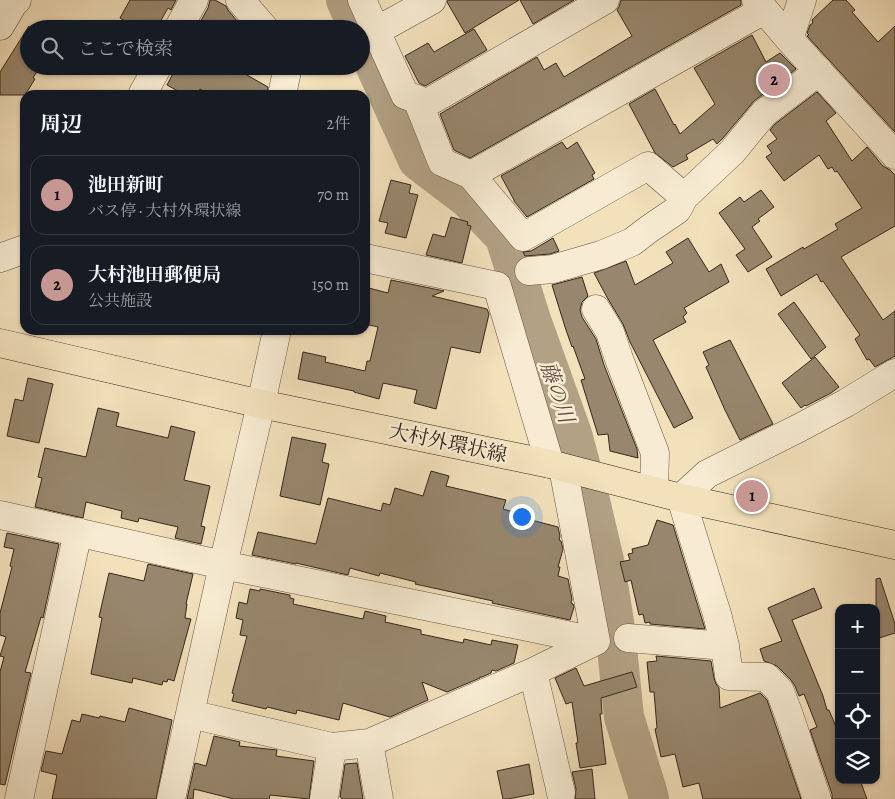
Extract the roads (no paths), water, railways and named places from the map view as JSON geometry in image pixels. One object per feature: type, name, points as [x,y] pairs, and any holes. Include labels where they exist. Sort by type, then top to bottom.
[{"type":"main road","name":"大村外環状線","points":[[0,343],[261,404],[559,467],[644,487],[681,498],[895,545]]},
{"type":"street","points":[[183,20],[194,0]]},
{"type":"street","points":[[240,0],[257,20]]},
{"type":"street","points":[[362,0],[405,95],[416,99],[420,107],[442,162],[471,175],[523,236],[648,166],[684,197]]},
{"type":"street","points":[[376,31],[432,0]]},
{"type":"street","points":[[420,107],[605,0]]},
{"type":"street","points":[[789,39],[802,0]]},
{"type":"street","points":[[471,175],[760,5],[895,155]]},
{"type":"street","points":[[529,272],[553,269],[602,256],[632,242],[677,210],[684,197],[732,152],[764,113],[819,71]]},
{"type":"street","points":[[145,90],[153,75]]},
{"type":"street","points":[[283,90],[286,75]]},
{"type":"street","points":[[0,258],[20,250]]},
{"type":"street","points":[[370,259],[497,286],[559,467],[596,641]]},
{"type":"street","points":[[596,309],[610,332],[624,336],[655,453],[644,487]]},
{"type":"street","points":[[171,799],[276,335]]},
{"type":"street","points":[[818,799],[780,691],[766,676],[729,676],[725,646],[717,614],[681,498],[707,474],[846,403],[895,373]]},
{"type":"street","points":[[0,515],[223,565],[596,641]]},
{"type":"street","points":[[19,799],[78,532]]},
{"type":"street","points":[[628,638],[725,646]]},
{"type":"street","points":[[190,714],[332,747],[369,744],[533,672],[596,641]]},
{"type":"street","points":[[533,672],[561,793]]},
{"type":"street","points":[[369,744],[379,799]]},
{"type":"street","points":[[324,799],[332,747]]},
{"type":"waterway","name":"藤の川","points":[[346,0],[355,20]]},
{"type":"waterway","name":"藤の川","points":[[370,54],[418,160],[468,198],[505,237],[531,320],[572,434],[590,501],[604,560],[615,628],[624,717],[649,799]]},
{"type":"place","name":"大村池田郵便局","points":[[774,80]]},
{"type":"place","name":"池田新町","points":[[752,496]]}]
